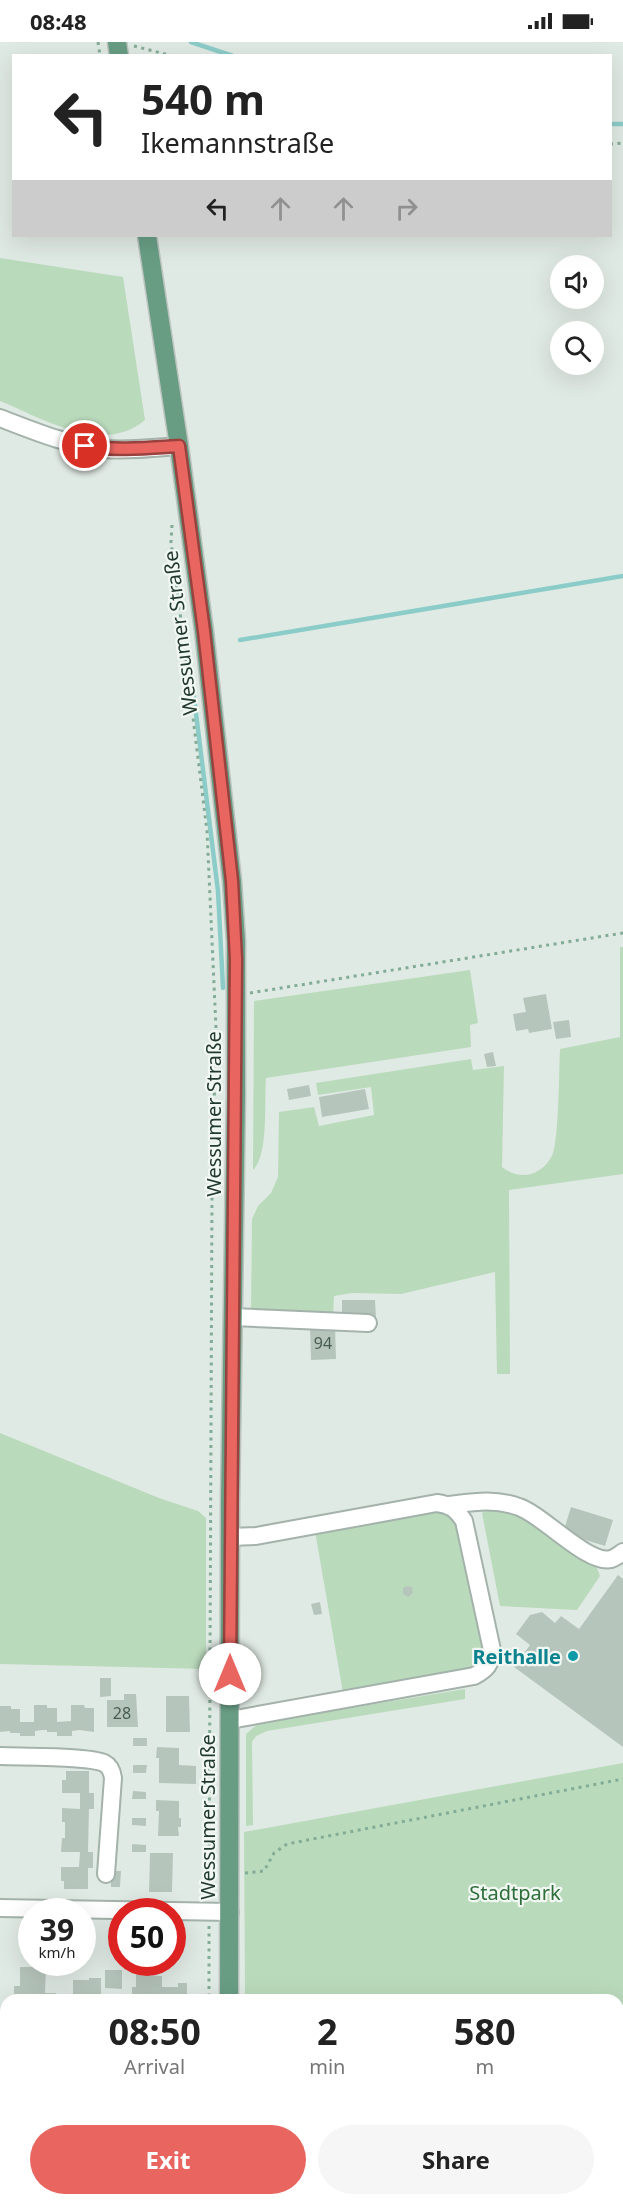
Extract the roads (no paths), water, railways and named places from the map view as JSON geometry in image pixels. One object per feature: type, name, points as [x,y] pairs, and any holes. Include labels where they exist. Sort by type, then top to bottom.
[{"type":"main road","name":"Wessumer Straße","points":[[147,237],[204,631],[232,881],[237,995],[230,1537],[229,1994]]},
{"type":"street","points":[[0,418],[67,442],[104,449],[134,450],[179,446]]},
{"type":"street","points":[[233,1317],[368,1323]]},
{"type":"street","points":[[230,1537],[256,1536],[436,1503],[502,1501],[522,1508],[542,1519],[597,1559],[611,1559],[623,1552]]},
{"type":"street","points":[[230,1720],[459,1680],[486,1670],[491,1662],[492,1650],[467,1533],[464,1521],[457,1510],[449,1504]]},
{"type":"street","points":[[0,1756],[89,1760],[106,1764],[113,1778],[106,1874]]},
{"type":"street","points":[[0,1908],[230,1912]]},
{"type":"waterway","points":[[191,42],[227,54]]},
{"type":"waterway","points":[[612,124],[623,124]]},
{"type":"waterway","points":[[240,640],[623,576]]},
{"type":"waterway","points":[[191,673],[218,891],[223,988]]},
{"type":"place","name":"Reithalle","points":[[573,1656]]},
{"type":"park label","name":"Stadtpark","points":[[515,1892]]}]
